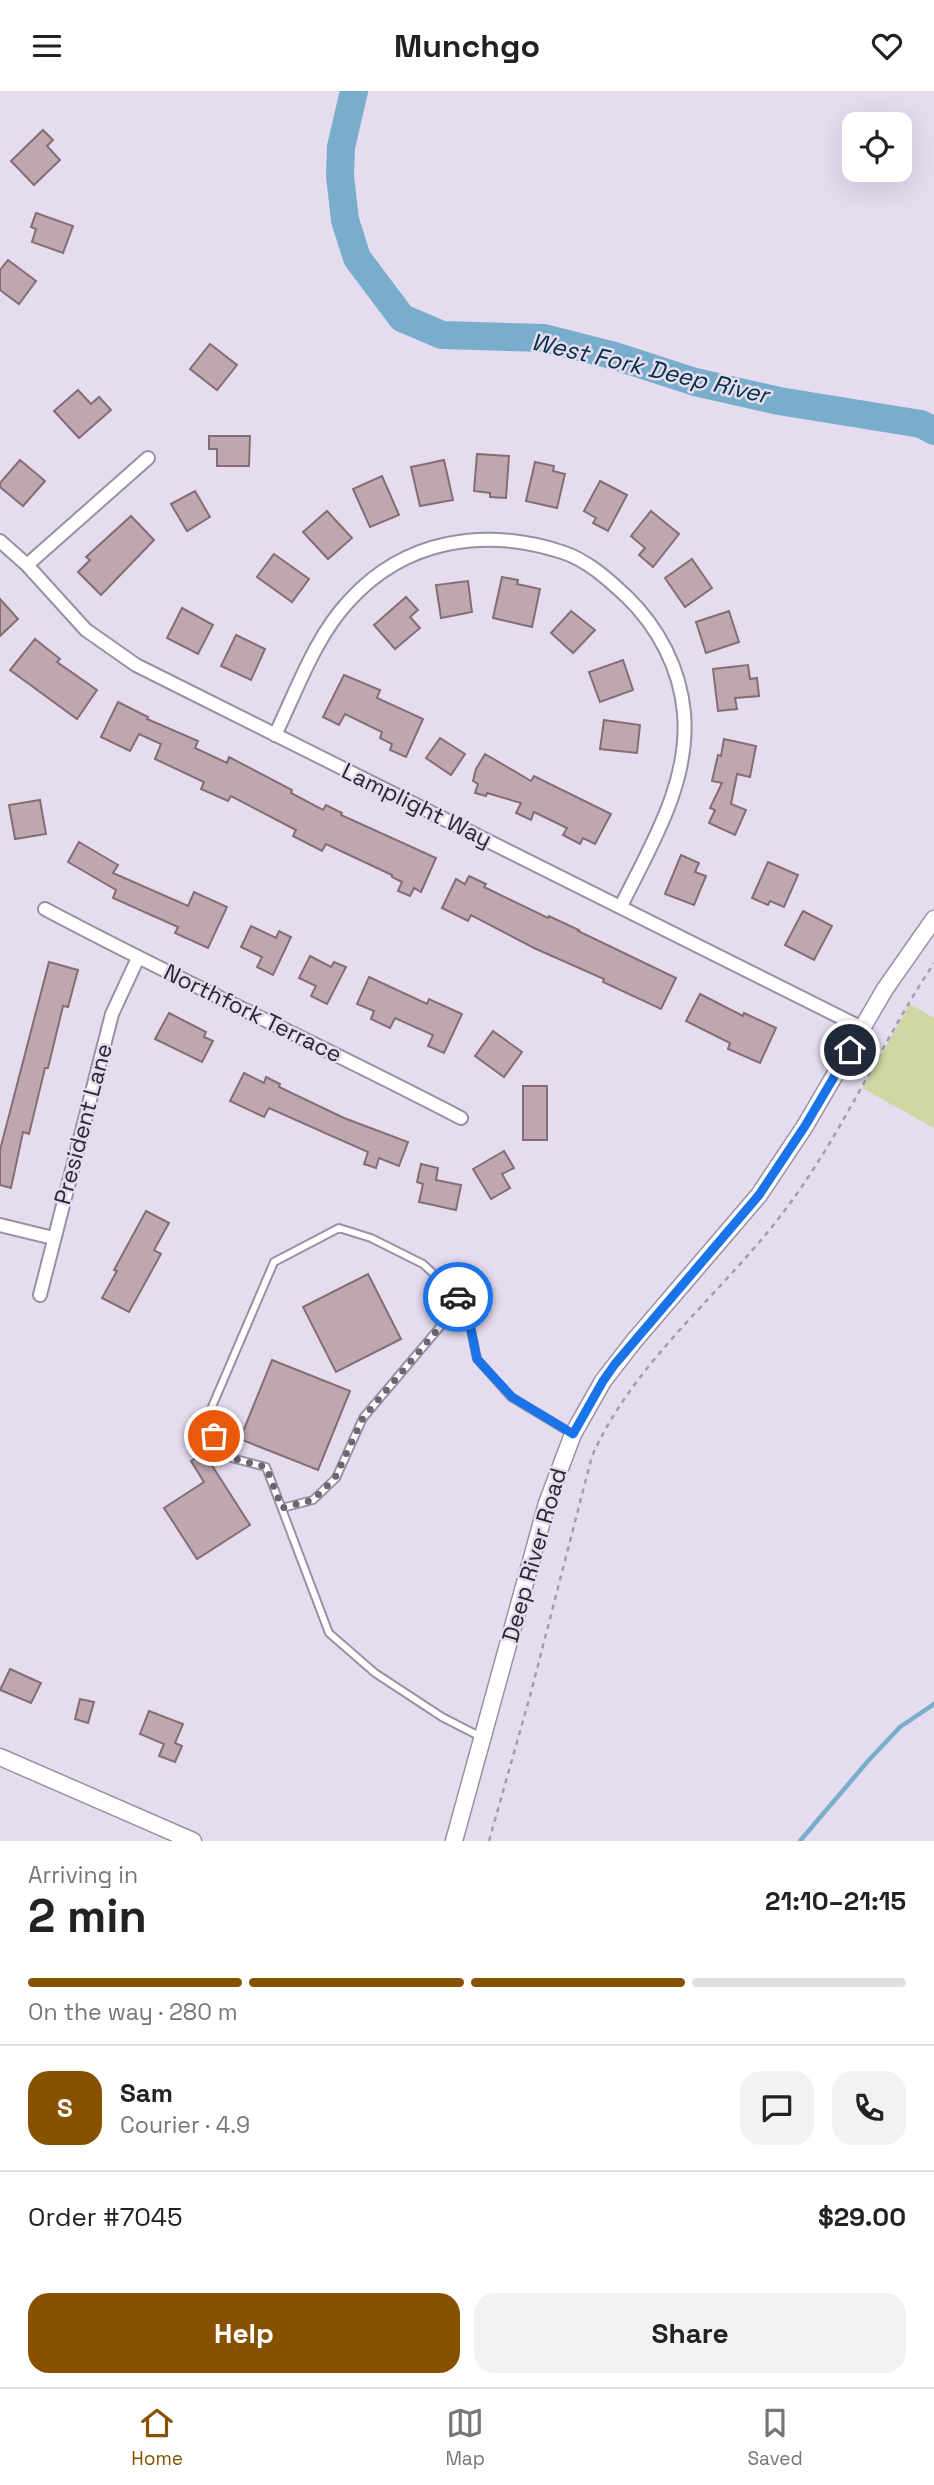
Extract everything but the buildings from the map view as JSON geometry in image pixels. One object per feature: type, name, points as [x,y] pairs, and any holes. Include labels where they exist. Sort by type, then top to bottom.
[{"type":"street","points":[[27,565],[149,458]]},
{"type":"street","points":[[275,735],[332,622],[349,600],[374,577],[427,548],[462,540],[499,538],[564,552],[597,570],[641,611],[657,632],[678,682],[684,713],[683,744],[670,806],[621,906]]},
{"type":"street","name":"Lamplight Way","points":[[0,541],[27,565],[86,630],[152,674],[862,1028]]},
{"type":"street","name":"Northfork Terrace","points":[[45,909],[461,1118]]},
{"type":"street","name":"Deep River Road","points":[[454,1841],[547,1503],[573,1434],[615,1364],[759,1195],[805,1126],[885,989],[934,919]]},
{"type":"street","name":"President Lane","points":[[40,1295],[112,1014],[138,958]]},
{"type":"street","points":[[0,1225],[53,1238]]},
{"type":"street","points":[[0,1757],[193,1841]]},
{"type":"lane","points":[[483,1737],[442,1717],[375,1673],[329,1633],[266,1467],[220,1455],[208,1416],[274,1262],[339,1228],[371,1238],[423,1264],[457,1296],[469,1320],[477,1359],[512,1397],[573,1434]]},
{"type":"lane","points":[[282,1508],[313,1500],[335,1478],[363,1418],[450,1315],[457,1296]]},
{"type":"path","points":[[489,1841],[592,1457],[600,1438],[630,1391],[786,1209],[870,1075],[934,963]]},
{"type":"green space","points":[[910,1004],[934,1018],[934,1128],[862,1088]]},
{"type":"waterway","name":"West Fork Deep River","points":[[354,91],[341,147],[340,176],[345,220],[357,258],[402,318],[442,335],[544,338],[615,356],[695,382],[779,401],[921,424],[934,431]]},
{"type":"waterway","points":[[800,1841],[900,1727],[934,1704]]},
{"type":"way so far","points":[[214,1436],[220,1455],[266,1467],[282,1508],[313,1500],[335,1478],[363,1418],[450,1315],[458,1297]]},
{"type":"route","points":[[458,1297],[469,1320],[477,1359],[512,1397],[573,1434],[615,1364],[759,1195],[805,1126],[850,1050]]}]
